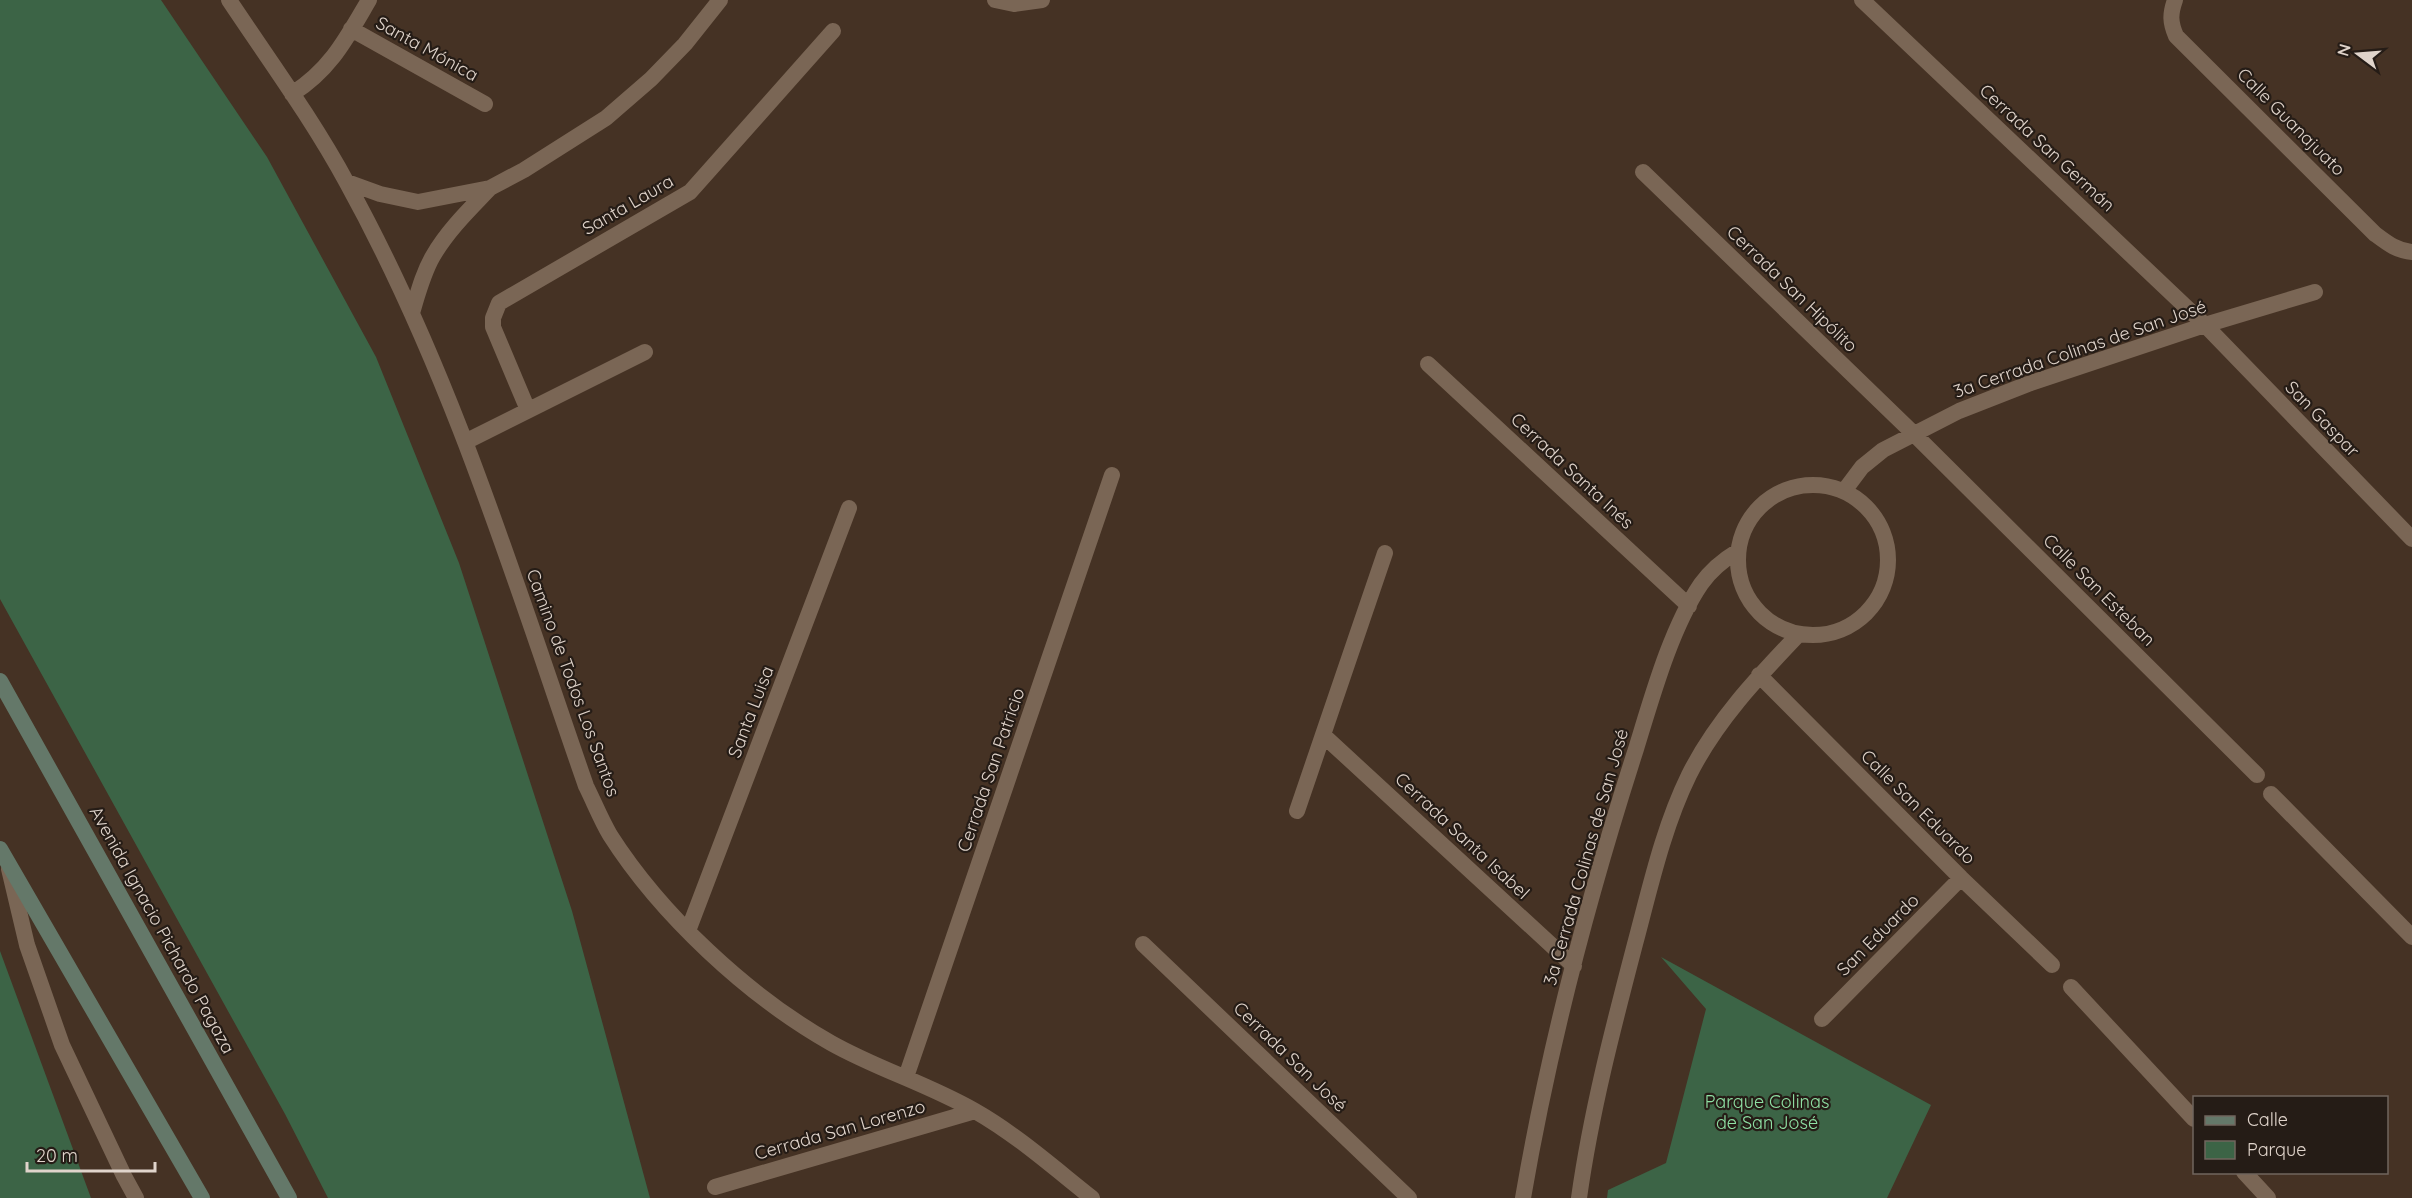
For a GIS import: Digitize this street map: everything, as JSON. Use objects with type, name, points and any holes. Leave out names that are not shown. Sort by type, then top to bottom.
[{"type":"main road","name":"Avenida Ignacio Pichardo Pagaza","points":[[0,681],[290,1198]]},
{"type":"main road","points":[[4,856],[202,1198]]},
{"type":"street","name":"Camino de Todos Los Santos","points":[[229,0],[347,182],[412,313],[467,441],[586,786],[610,834],[645,883],[688,931],[741,981],[792,1018],[865,1061],[937,1090],[975,1111],[1003,1128],[1092,1198]]},
{"type":"street","name":"Santa Mónica","points":[[292,94],[312,81],[332,60],[369,0]]},
{"type":"street","points":[[347,182],[380,194],[418,202],[490,188],[524,170],[606,118],[679,51],[720,0]]},
{"type":"street","points":[[995,0],[1014,4],[1042,0]]},
{"type":"street","name":"Cerrada San Germán","points":[[1862,0],[2205,325]]},
{"type":"street","name":"Calle Guanajuato","points":[[2175,0],[2170,24],[2176,36],[2375,234],[2389,245],[2412,252]]},
{"type":"street","name":"Santa Mónica","points":[[351,29],[484,104]]},
{"type":"street","name":"Santa Laura","points":[[528,410],[493,327],[493,318],[499,303],[690,192],[833,31]]},
{"type":"street","name":"Cerrada San Hipólito","points":[[1643,172],[1913,434]]},
{"type":"street","points":[[412,313],[424,274],[433,255],[490,188]]},
{"type":"street","name":"3a Cerrada Colinas de San José","points":[[1844,491],[1862,467],[1883,450],[1959,411],[2028,384],[2205,325],[2315,292]]},
{"type":"street","name":"San Gaspar","points":[[2205,325],[2412,539]]},
{"type":"street","points":[[467,441],[645,352]]},
{"type":"street","name":"Cerrada Santa Inés","points":[[1428,364],[1689,606]]},
{"type":"street","name":"Calle San Esteban","points":[[1913,434],[2257,775]]},
{"type":"street","name":"Cerrada San Patricio","points":[[906,1077],[1112,475]]},
{"type":"street","points":[[1805,485],[1825,485],[1844,491],[1865,505],[1880,524],[1888,547],[1888,571],[1881,595],[1866,615],[1846,629],[1823,636],[1798,635],[1772,624],[1752,605],[1740,580],[1738,551],[1744,532],[1754,515],[1767,500],[1786,490],[1805,485]]},
{"type":"street","name":"Santa Luisa","points":[[688,931],[849,508]]},
{"type":"street","name":"3a Cerrada Colinas de San José","points":[[1523,1198],[1548,1070],[1574,966],[1611,828],[1660,671],[1689,606],[1702,584],[1721,561],[1738,551]]},
{"type":"street","points":[[1297,811],[1385,554]]},
{"type":"street","points":[[1579,1198],[1600,1085],[1661,850],[1689,775],[1717,728],[1759,675],[1798,635]]},
{"type":"street","name":"Calle San Eduardo","points":[[1759,675],[1961,878],[2052,965]]},
{"type":"street","name":"Cerrada Santa Isabel","points":[[1323,735],[1574,966]]},
{"type":"street","points":[[2271,794],[2412,937]]},
{"type":"street","points":[[4,856],[27,945],[62,1045],[123,1176],[136,1198]]},
{"type":"street","name":"San Eduardo","points":[[1822,1018],[1961,878]]},
{"type":"street","name":"Cerrada San José","points":[[1143,944],[1409,1198]]},
{"type":"street","points":[[2071,987],[2193,1118]]},
{"type":"street","name":"Cerrada San Lorenzo","points":[[715,1187],[975,1111]]},
{"type":"street","points":[[2245,1174],[2268,1198]]},
{"type":"street","points":[[123,1176],[128,1198]]},
{"type":"green space","points":[[0,0],[161,0],[267,157],[376,357],[459,563],[572,911],[650,1198],[328,1198],[285,1114],[0,599]]},
{"type":"green space","points":[[0,951],[91,1198],[0,1198]]},
{"type":"green space","name":"Parque Colinas de San José","points":[[1661,957],[1931,1105],[1887,1198],[1607,1198],[1608,1190],[1666,1163],[1706,1009]]}]
